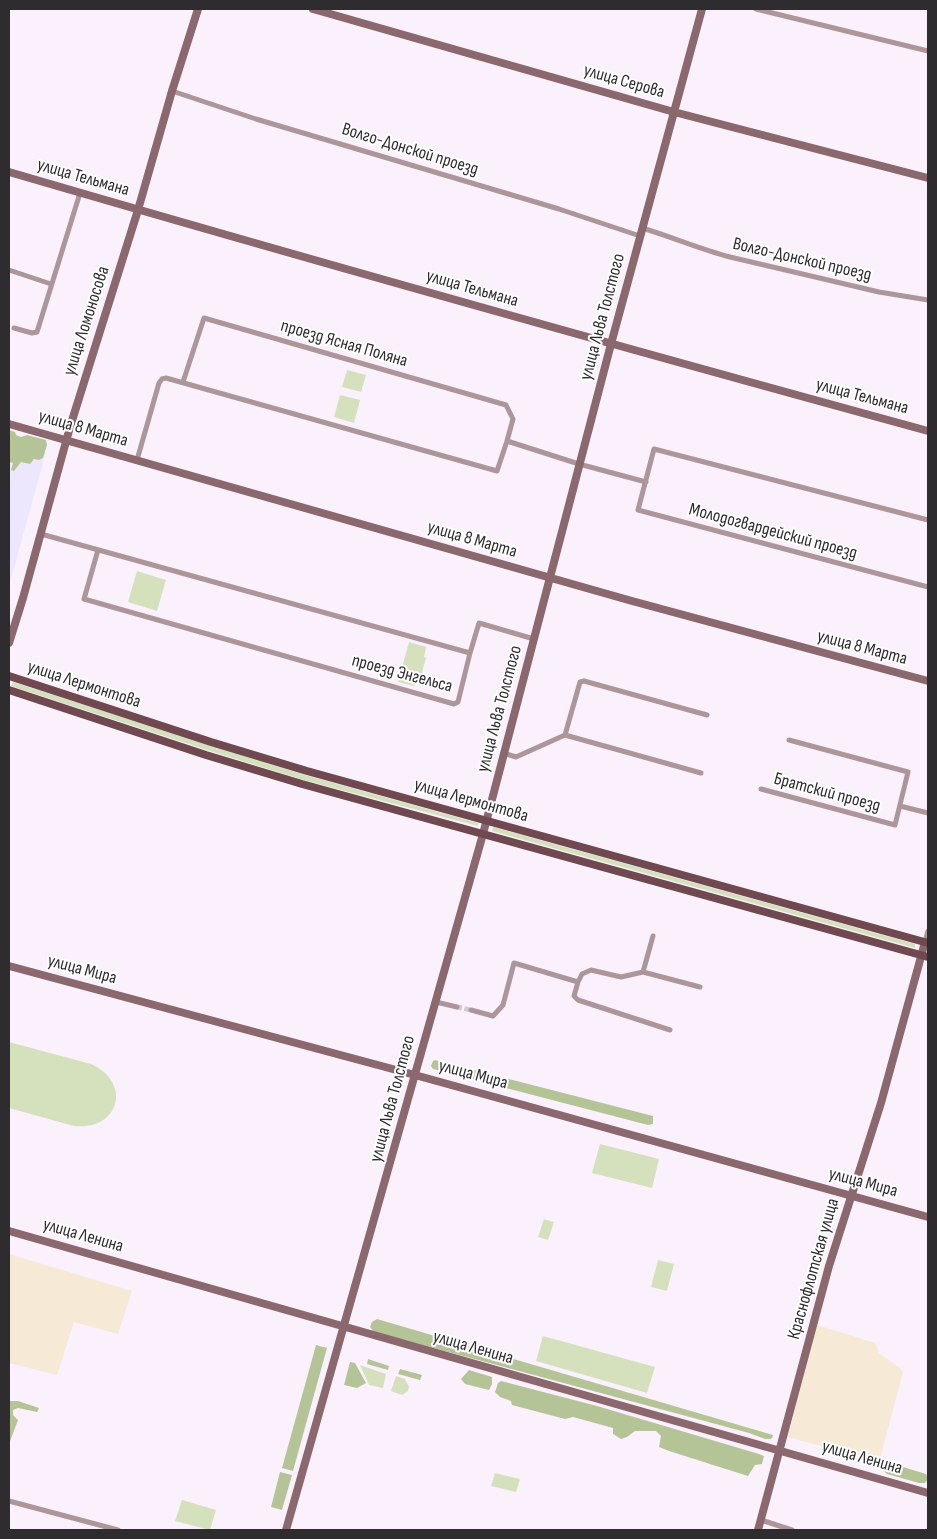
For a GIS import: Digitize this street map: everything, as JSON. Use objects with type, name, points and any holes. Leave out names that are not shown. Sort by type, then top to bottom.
[{"type":"main road","name":"улица Лермонтова","points":[[9,676],[210,742],[307,771],[927,942]]},
{"type":"main road","name":"улица Лермонтова","points":[[9,690],[267,774],[925,956]]},
{"type":"street","name":"улица Ломоносова","points":[[9,643],[66,440],[198,9]]},
{"type":"street","name":"улица Серова","points":[[312,9],[674,112],[928,178]]},
{"type":"street","name":"улица Льва Толстого","points":[[286,1530],[487,820],[611,344],[702,9]]},
{"type":"street","points":[[756,9],[928,51]]},
{"type":"street","name":"Волго-Донской проезд","points":[[172,91],[559,209],[641,232],[681,240],[730,257],[879,292],[928,300]]},
{"type":"street","name":"улица Тельмана","points":[[9,172],[611,344],[928,431]]},
{"type":"street","points":[[14,328],[32,333],[37,332],[80,193]]},
{"type":"street","points":[[9,270],[51,284]]},
{"type":"street","name":"проезд Ясная Поляна","points":[[136,460],[158,383],[166,378],[497,471],[513,419],[506,405],[204,318],[183,382]]},
{"type":"street","name":"улица 8 Марта","points":[[9,424],[549,578],[928,681]]},
{"type":"street","points":[[507,441],[646,482]]},
{"type":"street","name":"Молодогвардейский проезд","points":[[928,520],[654,449],[638,510],[928,587]]},
{"type":"street","points":[[41,534],[470,653],[479,623],[534,639]]},
{"type":"street","name":"проезд Энгельса","points":[[98,550],[84,599],[454,704],[458,702],[470,653]]},
{"type":"street","points":[[565,735],[580,682],[584,681],[707,714]]},
{"type":"street","points":[[503,753],[516,757],[565,735],[701,773]]},
{"type":"street","name":"Братский проезд","points":[[761,789],[896,825],[908,772],[790,740]]},
{"type":"street","name":"Братский проезд","points":[[900,806],[928,813]]},
{"type":"street","name":"Краснофлотская улица","points":[[758,1530],[812,1328],[925,956],[928,931]]},
{"type":"street","points":[[643,972],[654,936]]},
{"type":"street","points":[[470,1010],[493,1016],[503,1004],[514,963],[578,982]]},
{"type":"street","name":"улица Мира","points":[[9,966],[416,1075],[928,1217]]},
{"type":"street","points":[[670,1030],[578,1000],[574,996],[582,974],[591,970],[621,977],[643,972],[700,987]]},
{"type":"street","points":[[436,1002],[457,1007]]},
{"type":"street","name":"улица Ленина","points":[[9,1231],[928,1492]]},
{"type":"street","points":[[9,1501],[118,1530]]},
{"type":"street","points":[[761,1520],[792,1530]]},
{"type":"shaded area","points":[[9,442],[46,452],[9,586]]},
{"type":"shaded area","points":[[9,1254],[132,1291],[118,1334],[74,1322],[57,1375],[9,1363]]},
{"type":"shaded area","points":[[817,1325],[875,1343],[879,1353],[903,1372],[879,1462],[788,1437]]},
{"type":"green space","points":[[347,370],[366,375],[361,392],[342,387]]},
{"type":"green space","points":[[340,395],[360,400],[354,423],[334,417]]},
{"type":"green space","points":[[9,430],[21,437],[27,435],[46,440],[47,445],[43,458],[39,460],[34,459],[30,464],[21,462],[14,471],[11,470],[13,463],[9,462]]},
{"type":"green space","points":[[137,571],[166,580],[157,611],[128,602]]},
{"type":"green space","points":[[409,642],[426,647],[424,657],[426,658],[420,680],[416,680],[415,686],[398,682]]},
{"type":"green space","points":[[13,682],[305,775],[478,823],[478,826],[304,780],[207,750],[11,686]]},
{"type":"green space","points":[[493,827],[915,944],[915,948],[492,831]]},
{"type":"green space","points":[[9,1042],[91,1064],[104,1072],[112,1082],[116,1093],[115,1104],[110,1114],[102,1121],[89,1126],[74,1126],[9,1108]]},
{"type":"green space","points":[[435,1060],[653,1116],[653,1124],[648,1125],[433,1069],[431,1066]]},
{"type":"green space","points":[[600,1144],[659,1159],[652,1188],[592,1173]]},
{"type":"green space","points":[[544,1219],[554,1222],[548,1240],[538,1237]]},
{"type":"green space","points":[[658,1260],[674,1264],[667,1291],[651,1287]]},
{"type":"green space","points":[[377,1319],[773,1436],[771,1439],[765,1439],[749,1433],[378,1333],[370,1327],[372,1322]]},
{"type":"green space","points":[[543,1336],[655,1367],[647,1393],[536,1361]]},
{"type":"green space","points":[[316,1345],[327,1348],[293,1471],[282,1468]]},
{"type":"green space","points":[[368,1359],[389,1366],[388,1370],[367,1364]]},
{"type":"green space","points":[[350,1362],[355,1363],[366,1383],[357,1388],[344,1385]]},
{"type":"green space","points":[[360,1365],[386,1374],[383,1388],[369,1385]]},
{"type":"green space","points":[[400,1369],[422,1375],[420,1380],[398,1374]]},
{"type":"green space","points":[[469,1370],[492,1377],[492,1384],[489,1390],[465,1384],[461,1379]]},
{"type":"green space","points":[[396,1376],[405,1379],[409,1387],[408,1391],[402,1395],[391,1391]]},
{"type":"green space","points":[[501,1381],[597,1406],[759,1454],[764,1456],[762,1464],[755,1465],[748,1476],[659,1447],[661,1436],[656,1431],[635,1431],[621,1439],[613,1434],[613,1428],[573,1417],[565,1419],[512,1405],[511,1401],[500,1397],[495,1392],[498,1383]]},
{"type":"green space","points":[[9,1401],[18,1401],[39,1408],[37,1412],[18,1408],[13,1410],[13,1415],[18,1420],[9,1444]]},
{"type":"green space","points":[[886,1466],[903,1467],[926,1474],[928,1479],[925,1483],[919,1483],[887,1474],[884,1471]]},
{"type":"green space","points":[[280,1472],[292,1475],[282,1510],[271,1507]]},
{"type":"green space","points":[[495,1473],[520,1479],[516,1492],[491,1486]]},
{"type":"green space","points":[[182,1500],[216,1510],[210,1530],[175,1521]]},
{"type":"tunnel","points":[[457,1007],[471,1010]]}]
